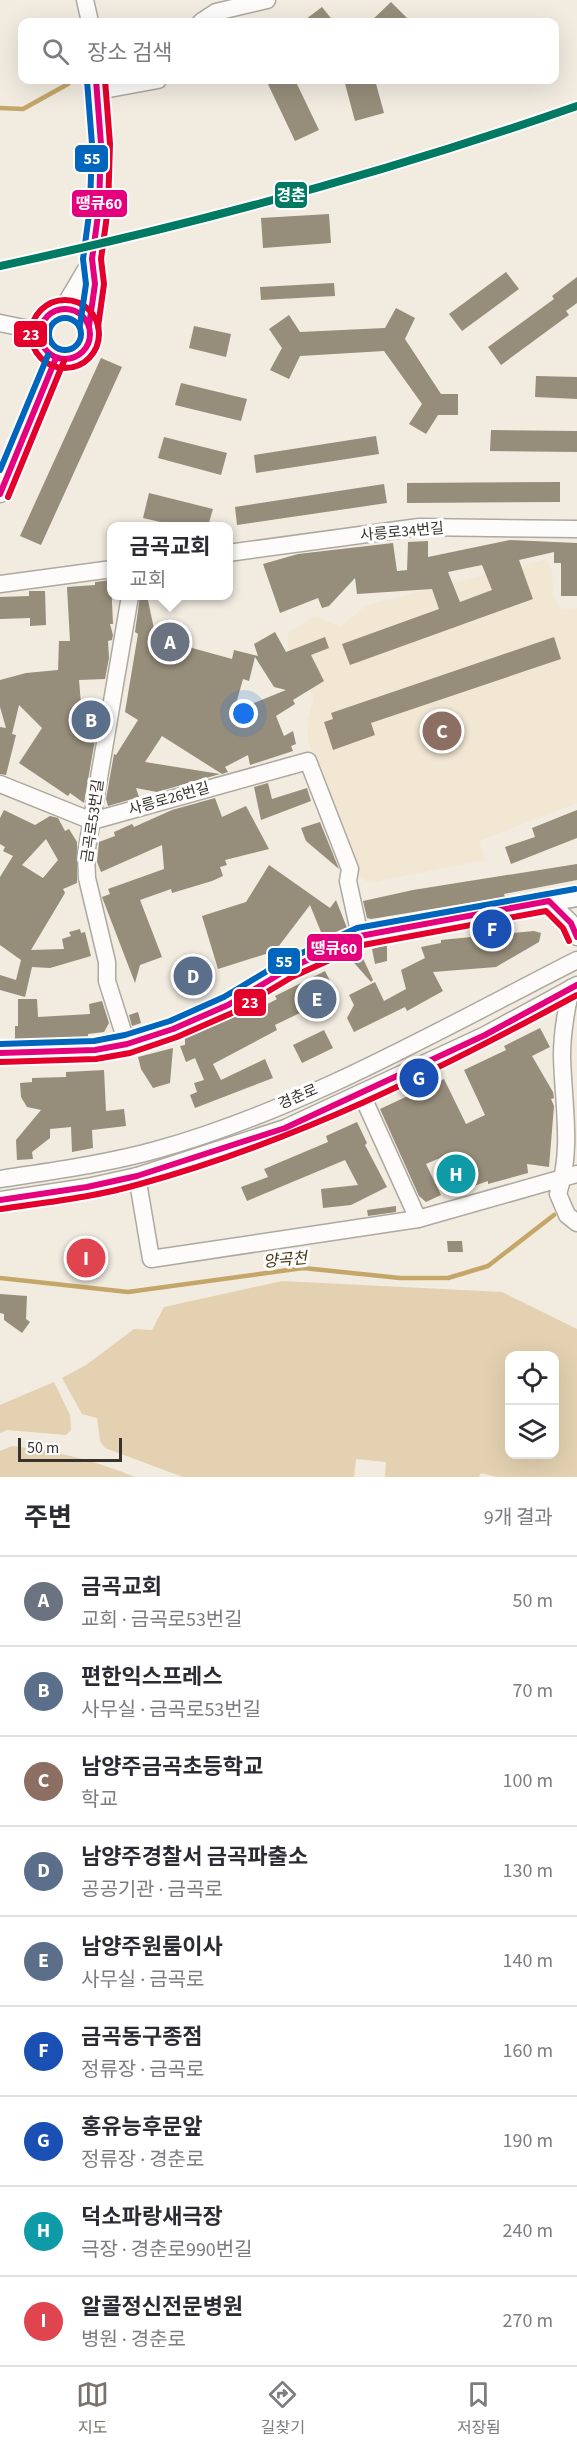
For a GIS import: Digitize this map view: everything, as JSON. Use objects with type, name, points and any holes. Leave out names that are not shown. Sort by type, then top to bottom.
[{"type":"street","points":[[85,0],[89,18]]},
{"type":"street","points":[[207,18],[216,12],[267,0]]},
{"type":"street","points":[[92,259],[63,308],[47,315],[39,331],[43,347],[56,358],[72,358],[85,350],[89,343],[95,284],[92,259],[99,208],[101,144],[97,85]]},
{"type":"street","points":[[63,308],[79,313],[89,326]]},
{"type":"street","points":[[0,323],[39,331]]},
{"type":"street","points":[[0,494],[56,358]]},
{"type":"street","name":"사릉로34번길","points":[[233,552],[418,527],[577,529]]},
{"type":"street","points":[[0,584],[107,570]]},
{"type":"street","name":"금곡로53번길","points":[[127,1044],[107,981],[107,962],[87,878],[86,854],[129,600]]},
{"type":"street","name":"사릉로26번길","points":[[92,821],[308,761],[350,869],[348,881],[360,936]]},
{"type":"street","points":[[0,783],[92,821]]},
{"type":"street","points":[[0,1053],[95,1050],[127,1044],[173,1029],[228,1005],[288,969],[360,936],[549,901],[577,898]]},
{"type":"street","points":[[549,901],[572,923],[577,937]]},
{"type":"street","name":"경춘로","points":[[0,1179],[71,1168],[156,1150],[224,1127],[371,1065],[577,960]]},
{"type":"street","points":[[574,986],[564,1018],[562,1055],[570,1175],[558,1194],[567,1215],[577,1223]]},
{"type":"street","name":"경춘로","points":[[0,1200],[87,1187],[137,1176],[285,1128],[485,1035],[574,986]]},
{"type":"street","points":[[362,1093],[418,1219]]},
{"type":"street","points":[[137,1176],[152,1259],[418,1219],[570,1175]]},
{"type":"shaded area","points":[[547,559],[552,572],[553,596],[562,610],[577,608],[577,803],[479,841],[485,860],[368,883],[360,876],[308,741],[307,721],[314,698],[288,646],[288,633],[315,616],[340,627],[367,605]]},
{"type":"shaded area","points":[[282,1281],[502,1292],[577,1329],[577,1477],[497,1477],[481,1473],[479,1477],[385,1477],[386,1462],[356,1459],[354,1477],[183,1477],[105,1448],[100,1441],[97,1418],[82,1414],[62,1378],[86,1365],[134,1329],[152,1330],[164,1307]]},
{"type":"shaded area","points":[[54,1382],[70,1415],[71,1430],[66,1435],[7,1430],[0,1433],[0,1405]]},
{"type":"shaded area","points":[[12,1446],[75,1457],[135,1477],[0,1477],[0,1451]]},
{"type":"building","points":[[391,2],[407,18],[374,18]]},
{"type":"building","points":[[322,7],[331,18],[307,18]]},
{"type":"building","points":[[268,84],[297,84],[319,130],[295,141]]},
{"type":"building","points":[[345,84],[376,84],[384,113],[355,121]]},
{"type":"building","points":[[329,214],[331,243],[263,248],[261,218]]},
{"type":"building","points":[[506,272],[519,289],[462,331],[449,314]]},
{"type":"building","points":[[577,277],[577,303],[566,311],[569,315],[501,365],[488,347],[554,299],[552,296]]},
{"type":"building","points":[[334,283],[335,296],[261,300],[260,287]]},
{"type":"building","points":[[396,308],[415,318],[405,339],[441,394],[458,394],[458,415],[438,415],[426,434],[409,424],[422,404],[384,351],[300,356],[289,379],[270,370],[282,348],[269,329],[289,315],[300,332],[385,328]]},
{"type":"building","points":[[194,326],[231,334],[226,357],[189,348]]},
{"type":"building","points":[[101,358],[122,367],[41,545],[20,536]]},
{"type":"building","points":[[536,376],[577,377],[577,399],[535,397]]},
{"type":"building","points":[[181,383],[247,399],[241,421],[175,405]]},
{"type":"building","points":[[491,430],[577,431],[577,452],[490,451]]},
{"type":"building","points":[[376,436],[379,454],[256,473],[254,455]]},
{"type":"building","points":[[164,437],[227,453],[221,475],[158,458]]},
{"type":"building","points":[[560,482],[560,502],[407,503],[407,483]]},
{"type":"building","points":[[384,484],[387,503],[237,525],[235,507]]},
{"type":"building","points":[[149,493],[213,509],[209,522],[160,522],[143,518]]},
{"type":"building","points":[[510,540],[577,543],[577,596],[561,596],[561,563],[554,563],[554,552],[519,560],[533,599],[350,665],[342,644],[439,609],[432,589],[357,594],[355,578],[329,606],[322,608],[318,598],[280,613],[263,564],[298,554],[393,543],[397,571],[407,570],[408,542],[428,541],[428,557]],"holes":[[[482,565],[492,590],[460,602],[448,572]]]},
{"type":"building","points":[[107,580],[107,600],[112,600],[113,624],[110,624],[113,635],[112,640],[108,641],[109,658],[105,679],[79,680],[81,704],[92,705],[92,710],[100,711],[84,803],[70,793],[68,796],[19,763],[42,728],[19,705],[12,734],[16,735],[6,775],[0,774],[0,727],[6,728],[0,707],[0,680],[26,673],[58,670],[59,641],[70,641],[67,587],[95,585],[95,582]]},
{"type":"building","points":[[29,591],[45,591],[46,625],[30,626],[30,618],[0,619],[0,597],[29,596]]},
{"type":"building","points":[[139,600],[148,600],[156,638],[232,659],[234,650],[258,656],[254,644],[275,632],[286,652],[325,637],[329,648],[311,655],[324,681],[293,700],[295,704],[276,716],[284,736],[293,731],[296,744],[291,746],[293,751],[250,765],[248,755],[225,767],[228,772],[222,774],[162,736],[145,762],[220,774],[157,792],[136,788],[139,797],[108,806],[106,799],[114,754],[116,755],[138,720],[125,712],[138,634],[135,632]],"holes":[[[255,657],[274,687],[286,690],[234,711],[243,679],[249,681]]]},
{"type":"building","points":[[554,637],[561,659],[371,723],[375,735],[333,750],[324,722],[333,719],[331,713]]},
{"type":"building","points":[[268,783],[272,799],[307,788],[311,801],[261,820],[254,787]]},
{"type":"building","points":[[215,798],[222,817],[246,806],[269,849],[225,860],[227,865],[220,867],[223,876],[212,881],[172,893],[171,889],[140,900],[162,957],[140,965],[135,983],[102,897],[110,894],[108,889],[164,869],[162,845],[101,872],[97,862],[99,842],[115,836],[114,832],[132,824],[134,827],[172,810]]},
{"type":"building","points":[[4,810],[35,825],[50,816],[58,818],[65,831],[69,829],[77,842],[77,883],[63,889],[65,893],[31,950],[64,949],[62,939],[71,936],[69,932],[80,929],[81,933],[85,932],[91,956],[50,968],[32,967],[25,997],[0,990],[0,975],[16,980],[21,960],[0,945],[0,877],[13,856],[3,851],[5,847],[0,844],[0,818]],"holes":[[[46,839],[58,860],[43,878],[22,865]]]},
{"type":"building","points":[[577,810],[577,838],[511,864],[505,847],[535,837],[532,828]]},
{"type":"building","points":[[320,822],[339,869],[306,841],[301,828]]},
{"type":"building","points":[[577,864],[577,880],[504,894],[505,897],[371,919],[367,918],[363,901],[413,890]]},
{"type":"building","points":[[269,865],[330,908],[336,900],[347,928],[323,937],[310,905],[275,951],[218,969],[202,916],[246,902]]},
{"type":"building","points":[[534,931],[541,933],[539,942],[496,967],[433,972],[443,991],[407,1011],[405,1007],[354,1032],[347,1018],[354,1005],[349,995],[375,982],[384,1001],[406,989],[401,970],[425,958],[421,947],[441,943],[441,940]]},
{"type":"building","points":[[387,945],[387,961],[375,964],[372,949]]},
{"type":"building","points":[[360,952],[373,980],[371,982],[348,956]]},
{"type":"building","points":[[207,962],[212,980],[180,990],[174,973]]},
{"type":"building","points":[[325,971],[337,995],[275,1025],[277,1030],[213,1064],[221,1080],[265,1059],[273,1078],[195,1108],[190,1095],[197,1092],[194,1083],[204,1080],[195,1058],[186,1062],[180,1046],[185,1045],[185,1038],[245,1012],[247,1015],[277,999],[275,996]]},
{"type":"building","points":[[18,999],[37,999],[38,1017],[90,1014],[89,1004],[102,1001],[109,1023],[104,1032],[88,1034],[88,1038],[15,1040],[15,1026],[18,1026]]},
{"type":"building","points":[[138,1012],[141,1023],[132,1026],[129,1015]]},
{"type":"building","points":[[540,1028],[550,1047],[532,1056],[553,1092],[554,1098],[551,1099],[554,1106],[549,1167],[527,1164],[528,1173],[488,1184],[488,1181],[460,1191],[447,1155],[426,1164],[441,1195],[426,1202],[419,1196],[380,1109],[444,1079],[466,1124],[485,1115],[464,1070],[506,1050],[504,1046]]},
{"type":"building","points":[[324,1030],[333,1048],[302,1063],[293,1045]]},
{"type":"building","points":[[173,1048],[170,1083],[153,1088],[141,1069],[138,1057]]},
{"type":"building","points":[[104,1070],[106,1111],[124,1109],[126,1126],[92,1130],[93,1148],[72,1152],[71,1127],[50,1129],[50,1138],[32,1152],[33,1159],[17,1160],[16,1140],[41,1110],[27,1107],[21,1097],[20,1083],[32,1082],[32,1078],[66,1077],[66,1072]]},
{"type":"building","points":[[357,1122],[367,1143],[365,1145],[387,1187],[351,1205],[323,1208],[321,1189],[358,1185],[345,1160],[247,1201],[241,1187],[268,1177],[264,1169],[328,1142],[326,1136]]},
{"type":"building","points":[[396,1206],[396,1212],[368,1216],[367,1210]]},
{"type":"building","points":[[447,1241],[462,1241],[463,1252],[448,1252]]},
{"type":"building","points":[[0,1294],[27,1296],[26,1319],[30,1322],[22,1333],[4,1320],[4,1314],[0,1313]]},
{"type":"waterway","points":[[0,108],[23,109],[68,84]]},
{"type":"waterway","name":"양곡천","points":[[0,1278],[128,1292],[303,1268],[400,1278],[448,1278],[488,1266],[554,1215]]},
{"type":"transit line","name":"55","points":[[80,325],[86,284],[83,259],[90,207],[92,144],[87,84]]},
{"type":"transit line","name":"땡큐60","points":[[89,326],[95,284],[92,259],[99,208],[101,144],[96,84]]},
{"type":"transit line","name":"23","points":[[98,327],[104,284],[101,259],[108,208],[110,144],[105,84]]},
{"type":"transit line","name":"경춘","points":[[0,266],[146,233],[291,195],[435,153],[577,106]]},
{"type":"transit line","name":"23","points":[[58,300],[72,300],[84,305],[94,315],[99,334],[94,353],[84,363],[72,368],[58,368],[46,363],[36,353],[31,341],[31,327],[36,315],[46,305],[58,300]]},
{"type":"transit line","name":"땡큐60","points":[[70,309],[83,316],[89,324],[90,334],[89,344],[83,352],[75,358],[60,359],[47,352],[41,344],[40,329],[47,316],[55,310],[70,309]]},
{"type":"transit line","name":"55","points":[[65,318],[77,322],[81,334],[77,346],[65,350],[53,346],[49,334],[53,322],[65,318]]},
{"type":"transit line","name":"55","points":[[0,470],[48,355]]},
{"type":"transit line","name":"땡큐60","points":[[0,494],[56,358]]},
{"type":"transit line","name":"23","points":[[8,497],[64,361]]},
{"type":"transit line","name":"55","points":[[0,1044],[94,1041],[125,1035],[170,1021],[224,997],[284,961],[357,928],[575,889]]},
{"type":"transit line","name":"땡큐60","points":[[0,1053],[95,1050],[127,1044],[173,1029],[228,1005],[288,969],[360,936],[549,901],[571,923],[577,937]]},
{"type":"transit line","name":"23","points":[[0,1062],[96,1059],[130,1053],[177,1037],[232,1013],[292,977],[363,945],[546,911],[563,928],[569,941]]},
{"type":"transit line","name":"땡큐60","points":[[0,1200],[87,1187],[137,1176],[285,1128],[485,1035],[577,985]]},
{"type":"transit line","name":"23","points":[[1,1209],[123,1189],[254,1147],[309,1126],[418,1077],[577,995]]},
{"type":"place","name":"금곡교회","points":[[170,642]]},
{"type":"place","name":"편한익스프레스","points":[[91,720]]},
{"type":"place","name":"남양주금곡초등학교","points":[[442,731]]},
{"type":"place","name":"금곡동구종점","points":[[492,929]]},
{"type":"place","name":"남양주경찰서 금곡파출소","points":[[193,976]]},
{"type":"place","name":"남양주원룸이사","points":[[317,999]]},
{"type":"place","name":"홍유능후문앞","points":[[419,1078]]},
{"type":"place","name":"덕소파랑새극장","points":[[456,1174]]},
{"type":"place","name":"알콜정신전문병원","points":[[86,1258]]}]
